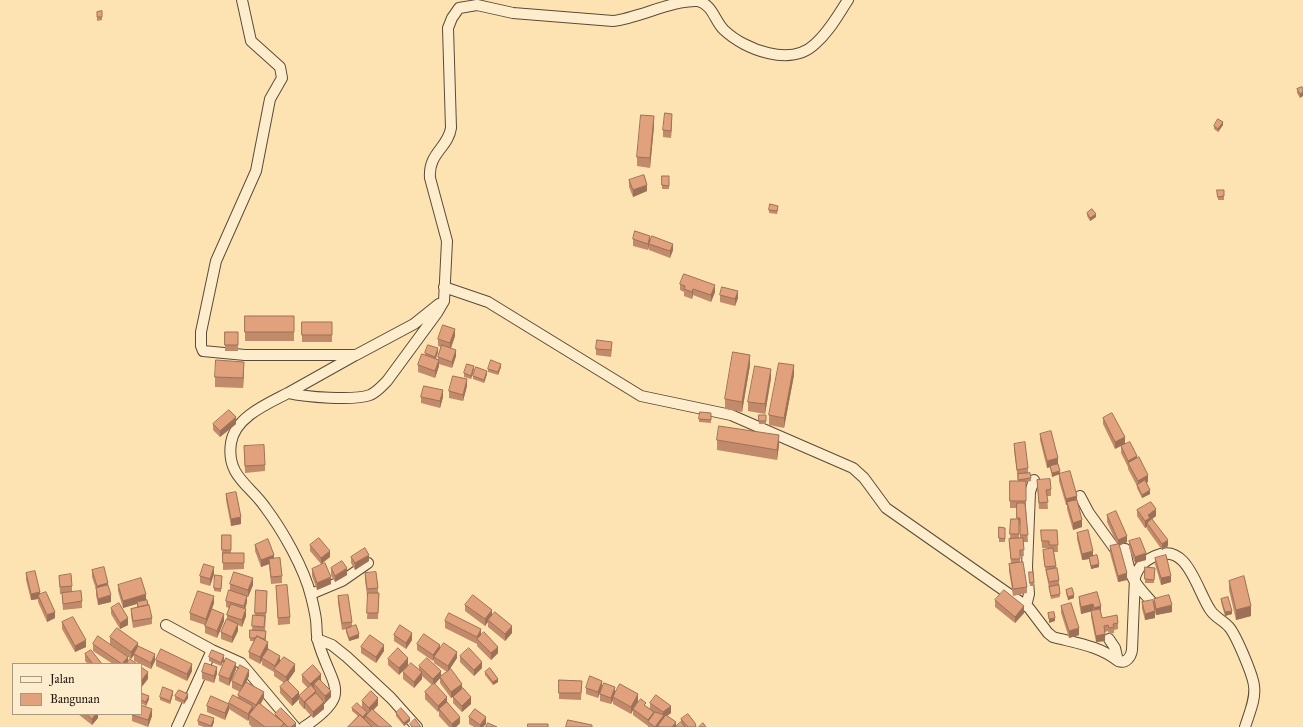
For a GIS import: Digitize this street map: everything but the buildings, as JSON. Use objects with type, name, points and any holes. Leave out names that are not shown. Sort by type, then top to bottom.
[{"type":"street","points":[[242,0],[251,41],[280,67],[282,78],[270,99],[256,171],[216,261],[201,332],[201,346],[203,351],[210,353],[245,355],[356,355]]},
{"type":"street","points":[[288,393],[298,396],[353,397],[368,396],[378,391],[387,381],[444,301],[447,241],[430,178],[429,168],[439,148],[451,133],[448,28],[452,18],[459,8],[477,5],[513,13],[613,21],[626,19],[678,1],[699,1],[709,7],[722,28],[732,38],[757,49],[774,54],[794,54],[806,50],[815,44],[829,29],[848,0]]},
{"type":"street","points":[[444,287],[488,302],[641,396],[732,415],[853,468],[864,478],[886,508],[1026,606],[1053,637],[1096,648],[1110,654],[1118,661],[1126,661],[1130,658],[1132,650],[1135,582],[1138,569],[1141,564],[1157,555],[1165,553],[1176,556],[1188,566],[1212,612],[1232,631],[1253,682],[1254,693],[1245,727]]},
{"type":"street","points":[[304,727],[324,711],[336,696],[336,688],[317,639],[316,620],[311,594],[303,574],[288,544],[265,506],[236,474],[231,458],[231,442],[238,427],[256,410],[414,324],[444,301]]},
{"type":"street","points":[[1026,606],[1029,594],[1027,567],[1030,492],[1034,480]]},
{"type":"street","points":[[1080,496],[1089,513],[1115,549],[1125,549],[1135,582],[1154,605]]},
{"type":"street","points":[[311,594],[342,581],[368,563]]},
{"type":"street","points":[[166,625],[212,650],[241,663],[295,727]]},
{"type":"street","points":[[317,639],[332,645],[347,657],[391,698],[417,727]]},
{"type":"street","points":[[1109,639],[1115,648],[1118,661]]},
{"type":"street","points":[[177,727],[212,650]]}]
